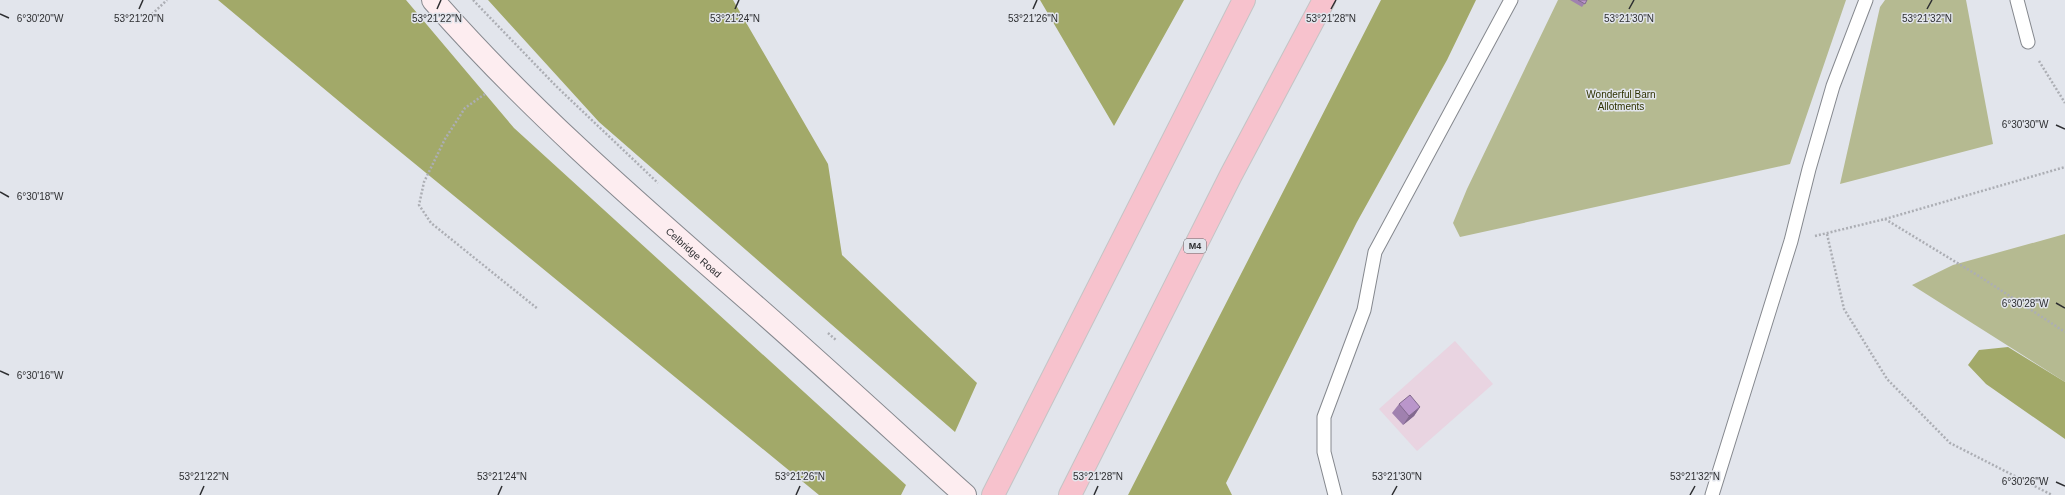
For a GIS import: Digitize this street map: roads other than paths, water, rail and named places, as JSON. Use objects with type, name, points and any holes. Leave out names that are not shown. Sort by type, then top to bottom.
[{"type":"highway","points":[[993,495],[1244,0]]},
{"type":"highway","name":"M4","points":[[1070,495],[1230,175],[1324,0]]},
{"type":"main road","name":"Celbridge Road","points":[[433,0],[505,79],[667,229],[965,495]]},
{"type":"lane","points":[[1334,495],[1324,452],[1324,417],[1364,310],[1375,252],[1511,0]]},
{"type":"lane","points":[[1712,495],[1791,241],[1809,169],[1834,86],[1866,0]]},
{"type":"lane","points":[[2017,0],[2028,42]]},
{"type":"park label","name":"Wonderful Barn Allotments","points":[[1621,100]]}]
